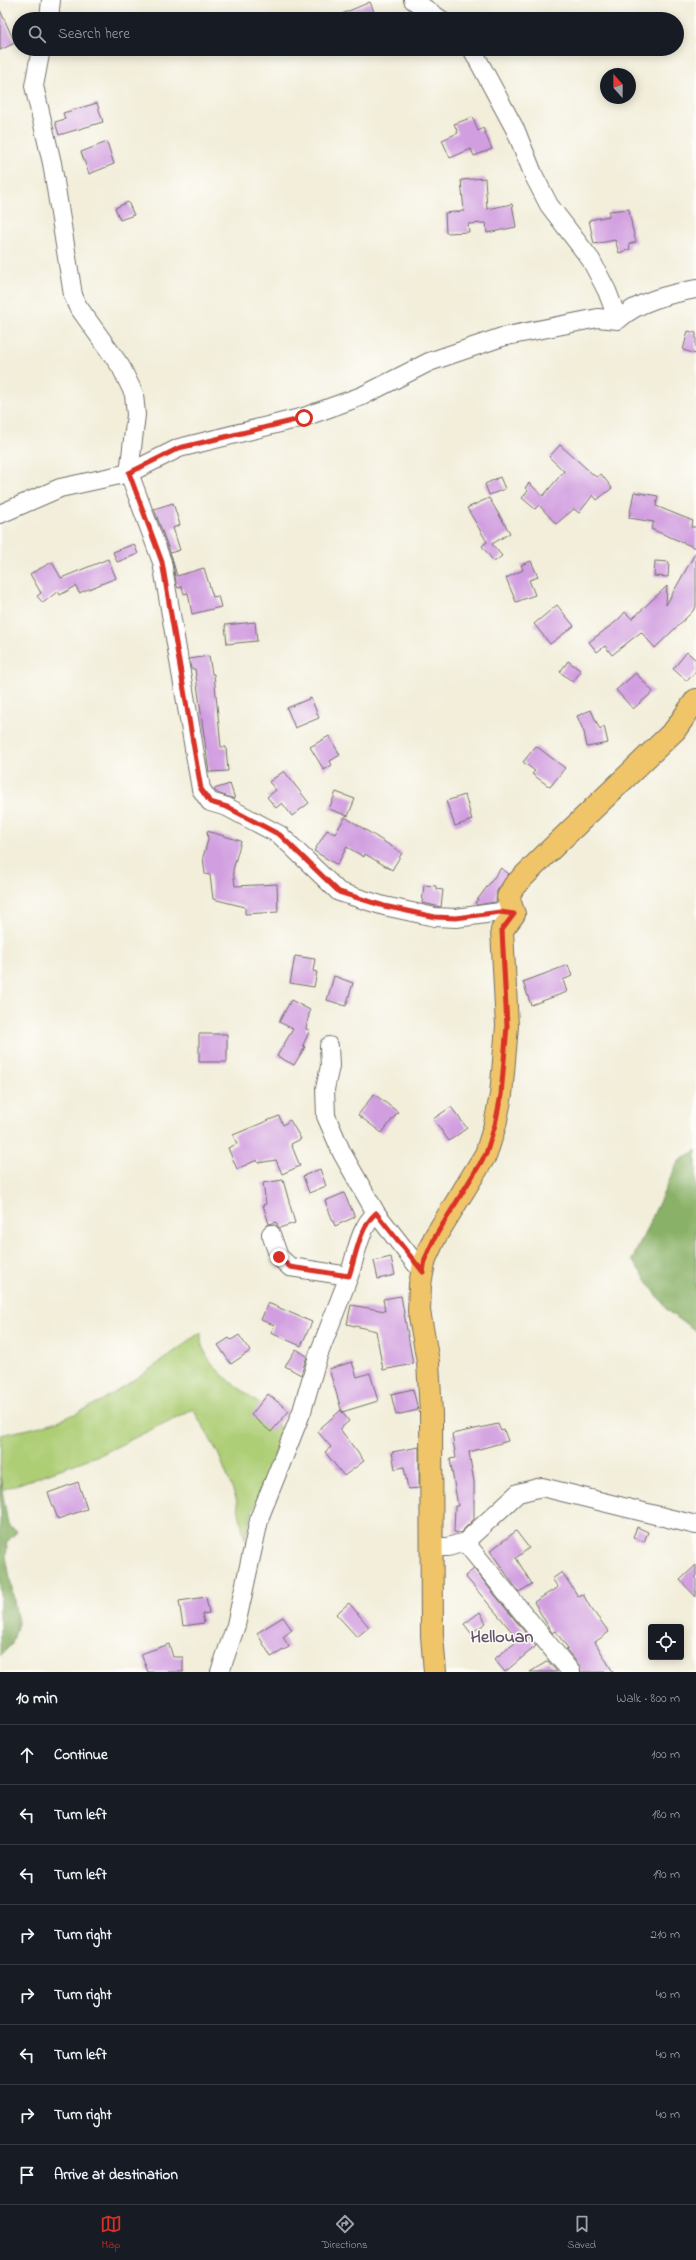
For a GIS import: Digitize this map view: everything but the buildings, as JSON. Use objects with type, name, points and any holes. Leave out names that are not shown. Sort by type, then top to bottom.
[{"type":"main road","points":[[435,1672],[432,1636],[431,1413],[428,1362],[419,1310],[425,1259],[435,1237],[486,1154],[495,1125],[501,1095],[507,1026],[502,930],[514,914],[508,897],[514,886],[675,730],[696,700]]},
{"type":"street","points":[[50,12],[51,0]]},
{"type":"street","points":[[413,0],[430,12]]},
{"type":"street","points":[[40,56],[34,86],[52,163],[73,295],[77,306],[121,367],[134,394],[136,415],[129,473],[162,562],[196,768],[201,789],[210,802],[227,807],[280,835],[339,892],[396,909],[435,917],[456,918],[500,912],[514,914]]},
{"type":"street","points":[[476,56],[516,131],[534,176],[549,205],[591,260],[607,291],[618,320]]},
{"type":"street","points":[[618,320],[629,309],[677,293],[696,289]]},
{"type":"street","points":[[0,514],[60,488],[129,473],[179,448],[304,418],[362,396],[429,362],[502,337],[598,318],[618,320]]},
{"type":"street","points":[[329,1046],[330,1066],[325,1089],[326,1116],[342,1153],[376,1213],[423,1272]]},
{"type":"street","points":[[220,1672],[236,1625],[260,1516],[302,1411],[318,1356],[349,1276],[367,1221],[376,1213]]},
{"type":"street","points":[[272,1234],[279,1257],[290,1267],[349,1276]]},
{"type":"street","points":[[432,1547],[448,1547],[465,1542],[518,1493],[542,1487],[696,1525]]},
{"type":"street","points":[[465,1542],[571,1672]]},
{"type":"green space","points":[[696,1150],[696,1331],[669,1312],[632,1260],[678,1162]]},
{"type":"green space","points":[[201,1332],[202,1346],[211,1362],[231,1382],[265,1410],[275,1421],[283,1434],[252,1512],[245,1540],[236,1498],[218,1453],[193,1409],[102,1454],[2,1490],[0,1477],[1,1435],[34,1428],[66,1418],[84,1410],[136,1379]]},
{"type":"green space","points":[[0,1477],[8,1525],[17,1532],[8,1541],[6,1556],[18,1623],[12,1644],[0,1656]]},
{"type":"district","name":"Hellouan","points":[[502,1638]]},
{"type":"route","points":[[279,1257],[290,1267],[307,1271],[349,1276],[367,1221],[376,1213],[423,1272],[425,1259],[435,1237],[486,1154],[495,1125],[501,1095],[507,1026],[503,978],[502,930],[514,914],[500,912],[456,918],[435,917],[409,913],[339,892],[326,877],[280,835],[227,807],[210,802],[201,789],[196,768],[162,562],[129,473],[179,448],[264,426],[304,418]]}]
